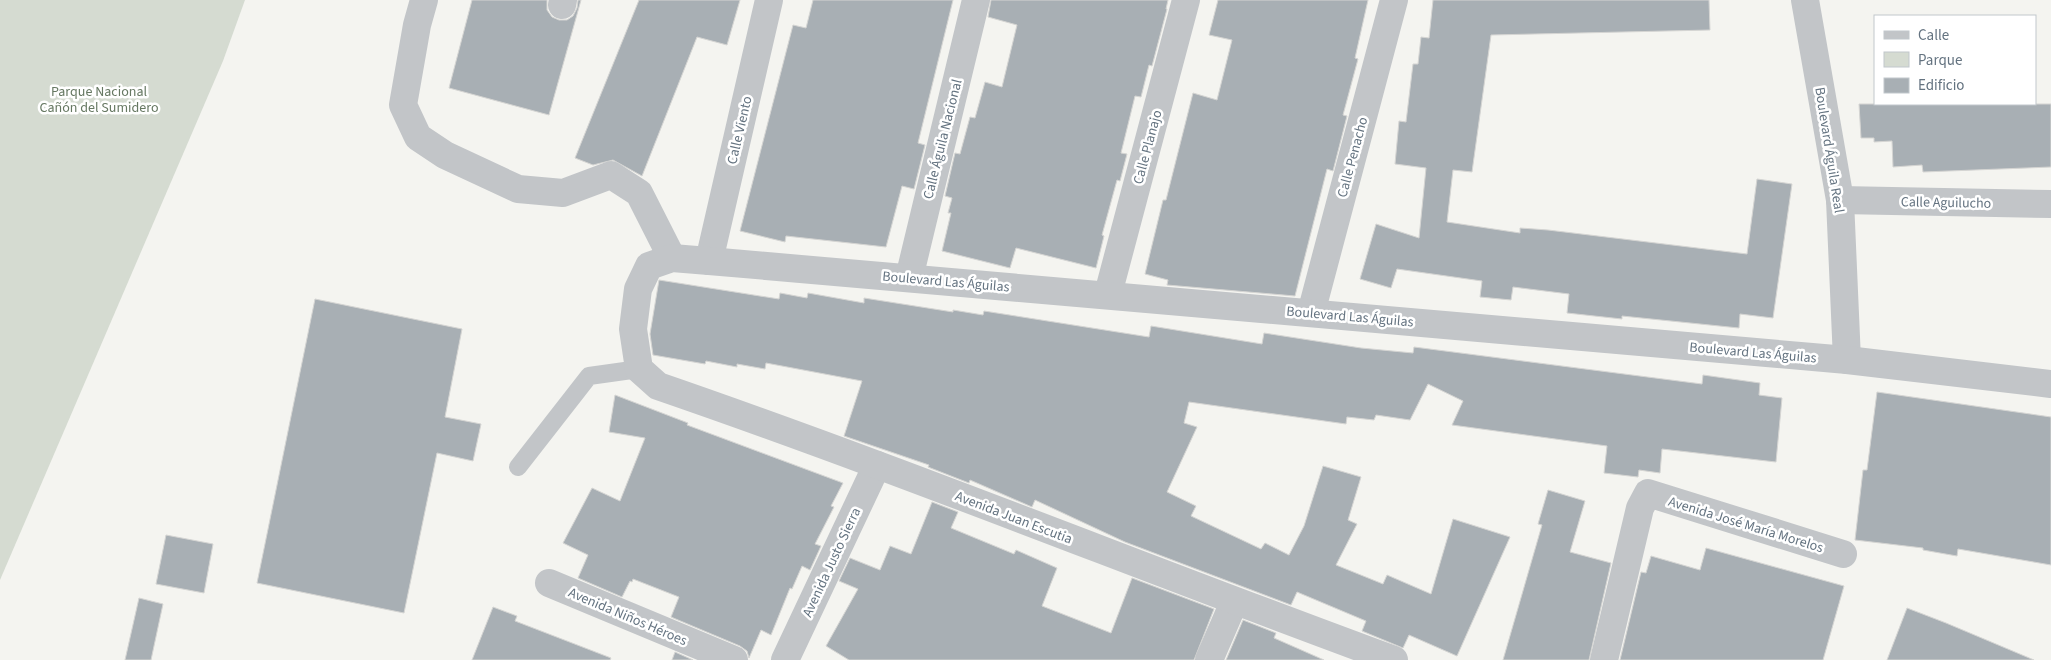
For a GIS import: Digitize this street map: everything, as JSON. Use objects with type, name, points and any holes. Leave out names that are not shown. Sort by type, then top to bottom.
[{"type":"street","points":[[424,0],[416,25],[404,105],[418,137],[445,156],[518,188],[563,193],[611,175],[638,193],[660,262],[638,289],[632,330],[639,368]]},
{"type":"street","name":"Calle Viento","points":[[709,261],[769,0]]},
{"type":"street","name":"Calle Águila Nacional","points":[[909,278],[976,0]]},
{"type":"street","name":"Calle Planajo","points":[[1108,294],[1186,0]]},
{"type":"street","name":"Calle Penacho","points":[[1311,313],[1394,0]]},
{"type":"street","points":[[1805,0],[1814,0]]},
{"type":"street","name":"Boulevard Águila Real","points":[[1805,0],[1840,200],[1847,360]]},
{"type":"street","name":"Calle Aguilucho","points":[[1840,200],[2051,204]]},
{"type":"street","name":"Boulevard Las Águilas","points":[[660,262],[709,261],[1108,294],[1847,360],[2051,384]]},
{"type":"street","name":"Avenida Juan Escutia","points":[[639,368],[658,386],[877,465],[1234,602],[1394,660]]},
{"type":"street","name":"Avenida Justo Sierra","points":[[786,660],[877,465]]},
{"type":"street","name":"Avenida José María Morelos","points":[[1604,660],[1640,508],[1648,493],[1843,554]]},
{"type":"street","name":"Avenida Niños Héroes","points":[[549,583],[734,660]]},
{"type":"street","points":[[1209,660],[1234,602]]},
{"type":"lane","points":[[518,467],[589,376],[639,368]]},
{"type":"green space","name":"Parque Nacional Cañón del Sumidero","points":[[0,0],[245,0],[223,61],[0,580]]},
{"type":"building","points":[[472,0],[547,0],[547,10],[552,17],[559,20],[567,20],[573,16],[578,0],[581,0],[549,115],[449,88]]},
{"type":"building","points":[[639,0],[740,0],[727,45],[697,37],[642,176],[613,160],[593,165],[575,158]]},
{"type":"building","points":[[813,0],[953,0],[918,143],[925,145],[914,189],[902,186],[886,247],[786,236],[785,242],[740,231],[793,25],[806,28]]},
{"type":"building","points":[[991,0],[1168,0],[1152,66],[1149,65],[1141,97],[1135,96],[1121,153],[1127,154],[1120,181],[1117,180],[1102,235],[1104,236],[1096,268],[1016,248],[1010,268],[942,251],[951,213],[948,213],[952,198],[945,196],[955,153],[960,154],[970,117],[975,118],[985,82],[1002,87],[1017,25],[988,17]]},
{"type":"building","points":[[1218,0],[1368,0],[1355,58],[1358,59],[1343,115],[1347,116],[1333,171],[1327,169],[1295,296],[1167,285],[1168,280],[1145,274],[1163,200],[1166,200],[1193,93],[1217,100],[1232,40],[1209,35]]},
{"type":"building","points":[[1433,0],[1709,0],[1710,30],[1491,35],[1472,172],[1453,170],[1447,222],[1520,233],[1520,228],[1548,230],[1747,254],[1757,179],[1792,184],[1773,318],[1740,314],[1739,328],[1622,316],[1622,319],[1567,313],[1569,294],[1513,287],[1511,300],[1480,297],[1482,281],[1397,269],[1391,288],[1360,279],[1376,224],[1419,238],[1426,168],[1395,164],[1399,121],[1406,122],[1413,64],[1418,64],[1421,37],[1429,38]]},
{"type":"building","points":[[1859,104],[2051,104],[2051,167],[1923,172],[1922,165],[1893,167],[1892,141],[1874,142],[1874,138],[1861,138]]},
{"type":"building","points":[[659,280],[779,299],[780,293],[807,298],[808,293],[864,303],[864,298],[953,312],[953,310],[983,315],[984,311],[1149,337],[1151,326],[1262,344],[1264,333],[1361,348],[1413,353],[1414,347],[1702,384],[1703,375],[1760,383],[1759,395],[1782,398],[1776,462],[1662,449],[1660,473],[1639,470],[1638,477],[1604,473],[1607,446],[1452,425],[1463,401],[1428,384],[1410,420],[1376,415],[1374,420],[1347,417],[1346,424],[1189,402],[1184,423],[1197,427],[1167,492],[1196,506],[1191,516],[1261,549],[1265,543],[1289,555],[1304,526],[1323,466],[1361,477],[1348,520],[1357,524],[1336,565],[1383,584],[1387,575],[1431,594],[1453,519],[1510,537],[1457,656],[1409,635],[1403,648],[1362,631],[1366,621],[1297,592],[1291,605],[1125,542],[1035,500],[1032,507],[970,480],[969,483],[928,467],[929,465],[844,436],[862,381],[766,363],[765,369],[737,364],[737,367],[706,361],[705,364],[653,355],[650,334]]},
{"type":"building","points":[[315,299],[462,329],[445,417],[481,424],[473,461],[437,453],[404,613],[257,583]]},
{"type":"building","points":[[1877,392],[2051,417],[2051,565],[1958,549],[1957,556],[1923,550],[1923,548],[1855,540],[1863,470],[1867,470]]},
{"type":"building","points":[[615,395],[688,423],[687,425],[843,483],[831,506],[834,507],[815,544],[821,546],[810,570],[802,566],[792,589],[790,588],[771,635],[761,630],[749,658],[747,651],[740,646],[671,617],[679,597],[633,579],[632,582],[630,581],[622,597],[578,578],[588,555],[563,543],[592,488],[620,501],[645,438],[609,432]]},
{"type":"building","points":[[1548,490],[1585,501],[1570,552],[1611,563],[1589,660],[1503,660],[1542,525],[1538,524]]},
{"type":"building","points":[[932,502],[958,512],[951,528],[1014,554],[1016,550],[1057,568],[1042,606],[1111,633],[1132,578],[1214,609],[1194,660],[849,660],[826,646],[858,589],[839,581],[850,558],[880,570],[890,546],[911,554]]},
{"type":"building","points":[[166,535],[213,544],[204,593],[156,584]]},
{"type":"building","points":[[1706,548],[1844,586],[1823,660],[1620,660],[1641,572],[1646,573],[1651,556],[1700,570]]},
{"type":"building","points":[[139,598],[163,604],[151,660],[125,660]]},
{"type":"building","points":[[493,607],[517,616],[515,621],[611,658],[610,660],[472,660]]},
{"type":"building","points":[[1907,608],[1946,623],[2034,660],[1887,660]]},
{"type":"building","points":[[1243,620],[1276,633],[1274,638],[1324,660],[1226,660]]},
{"type":"building","points":[[675,652],[693,660],[672,660]]}]
